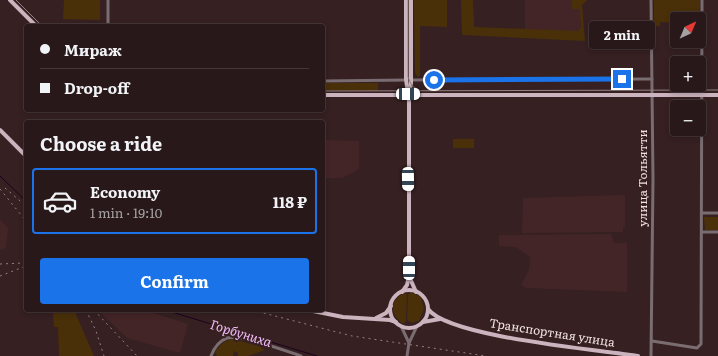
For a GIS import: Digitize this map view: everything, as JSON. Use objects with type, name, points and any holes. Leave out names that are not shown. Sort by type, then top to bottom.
[{"type":"main road","points":[[10,0],[34,24]]},
{"type":"main road","points":[[406,0],[409,80]]},
{"type":"main road","points":[[375,319],[386,313],[393,300],[407,285],[409,276],[408,94],[411,0]]},
{"type":"main road","points":[[325,95],[718,95]]},
{"type":"main road","points":[[0,130],[24,154]]},
{"type":"main road","points":[[318,312],[343,317],[375,319],[412,328],[423,322],[428,309],[425,299],[416,292],[409,276]]},
{"type":"main road","points":[[402,292],[416,292]]},
{"type":"main road","points":[[391,306],[393,318],[396,323]]},
{"type":"main road","name":"Транспортная улица","points":[[428,309],[441,319],[507,338],[638,356]]},
{"type":"main road","name":"Транспортная улица","points":[[423,322],[441,319]]},
{"type":"street","points":[[108,0],[108,24]]},
{"type":"street","name":"улица Тольятти","points":[[651,0],[651,356]]},
{"type":"street","points":[[652,341],[697,348],[701,344],[702,0]]},
{"type":"street","points":[[325,81],[652,79]]},
{"type":"street","points":[[702,213],[718,213]]},
{"type":"street","points":[[702,232],[718,232]]},
{"type":"street","points":[[401,326],[409,343]]},
{"type":"street","points":[[407,356],[409,343],[417,326]]},
{"type":"street","points":[[211,356],[219,342],[226,338],[238,337],[301,356]]},
{"type":"shaded area","points":[[64,0],[100,0],[100,20],[63,19]]},
{"type":"shaded area","points":[[414,0],[447,0],[447,27],[420,26],[420,76],[418,77],[415,71]]},
{"type":"shaded area","points":[[461,0],[473,0],[474,27],[578,31],[581,27],[580,9],[572,9],[572,0],[587,0],[582,5],[585,41],[462,35]]},
{"type":"shaded area","points":[[525,0],[582,0],[582,34],[525,33]]},
{"type":"shaded area","points":[[654,0],[700,0],[700,12],[670,12],[670,23],[660,22],[660,26],[656,26],[654,23]]},
{"type":"shaded area","points":[[325,83],[378,83],[378,91],[325,90]]},
{"type":"shaded area","points":[[128,119],[182,119],[182,120],[127,120]]},
{"type":"shaded area","points":[[453,139],[474,139],[474,148],[453,148]]},
{"type":"shaded area","points":[[325,140],[359,141],[359,168],[342,178],[325,178]]},
{"type":"shaded area","points":[[625,195],[625,227],[623,227],[623,232],[522,233],[523,198]]},
{"type":"shaded area","points":[[704,217],[718,217],[718,230],[705,230]]},
{"type":"shaded area","points":[[0,219],[8,228],[6,248],[0,250]]},
{"type":"shaded area","points":[[611,234],[614,243],[627,243],[627,292],[527,288],[521,285],[529,270],[530,257],[516,247],[499,246],[499,235]]},
{"type":"shaded area","points":[[411,292],[421,297],[424,309],[419,321],[412,323],[407,320],[408,295]]},
{"type":"shaded area","points":[[405,293],[407,295],[406,320],[404,324],[396,317],[393,308],[396,299]]},
{"type":"shaded area","points":[[54,312],[75,312],[94,356],[59,356],[58,327],[54,327]]},
{"type":"shaded area","points":[[100,312],[150,312],[188,324],[180,353],[127,338]]},
{"type":"shaded area","points":[[233,339],[259,346],[265,350],[248,356],[238,356],[238,353],[234,351],[233,356],[217,356],[215,352],[222,343]]},
{"type":"waterway","name":"Горбуниха","points":[[0,176],[24,199]]},
{"type":"waterway","name":"Горбуниха","points":[[172,312],[317,356]]},
{"type":"tram line","points":[[16,0],[40,24]]},
{"type":"tram line","points":[[408,0],[408,77],[412,86],[419,90]]},
{"type":"tram line","points":[[325,91],[718,90]]},
{"type":"railway","points":[[5,188],[24,204]]},
{"type":"railway","points":[[0,189],[24,219]]},
{"type":"railway","points":[[0,264],[24,263]]},
{"type":"railway","points":[[0,276],[24,267]]},
{"type":"railway","points":[[87,312],[96,331],[104,356]]},
{"type":"railway","points":[[96,312],[137,356]]},
{"type":"railway","points":[[260,312],[352,336],[486,356]]},
{"type":"route","points":[[434,80],[622,79]]}]
